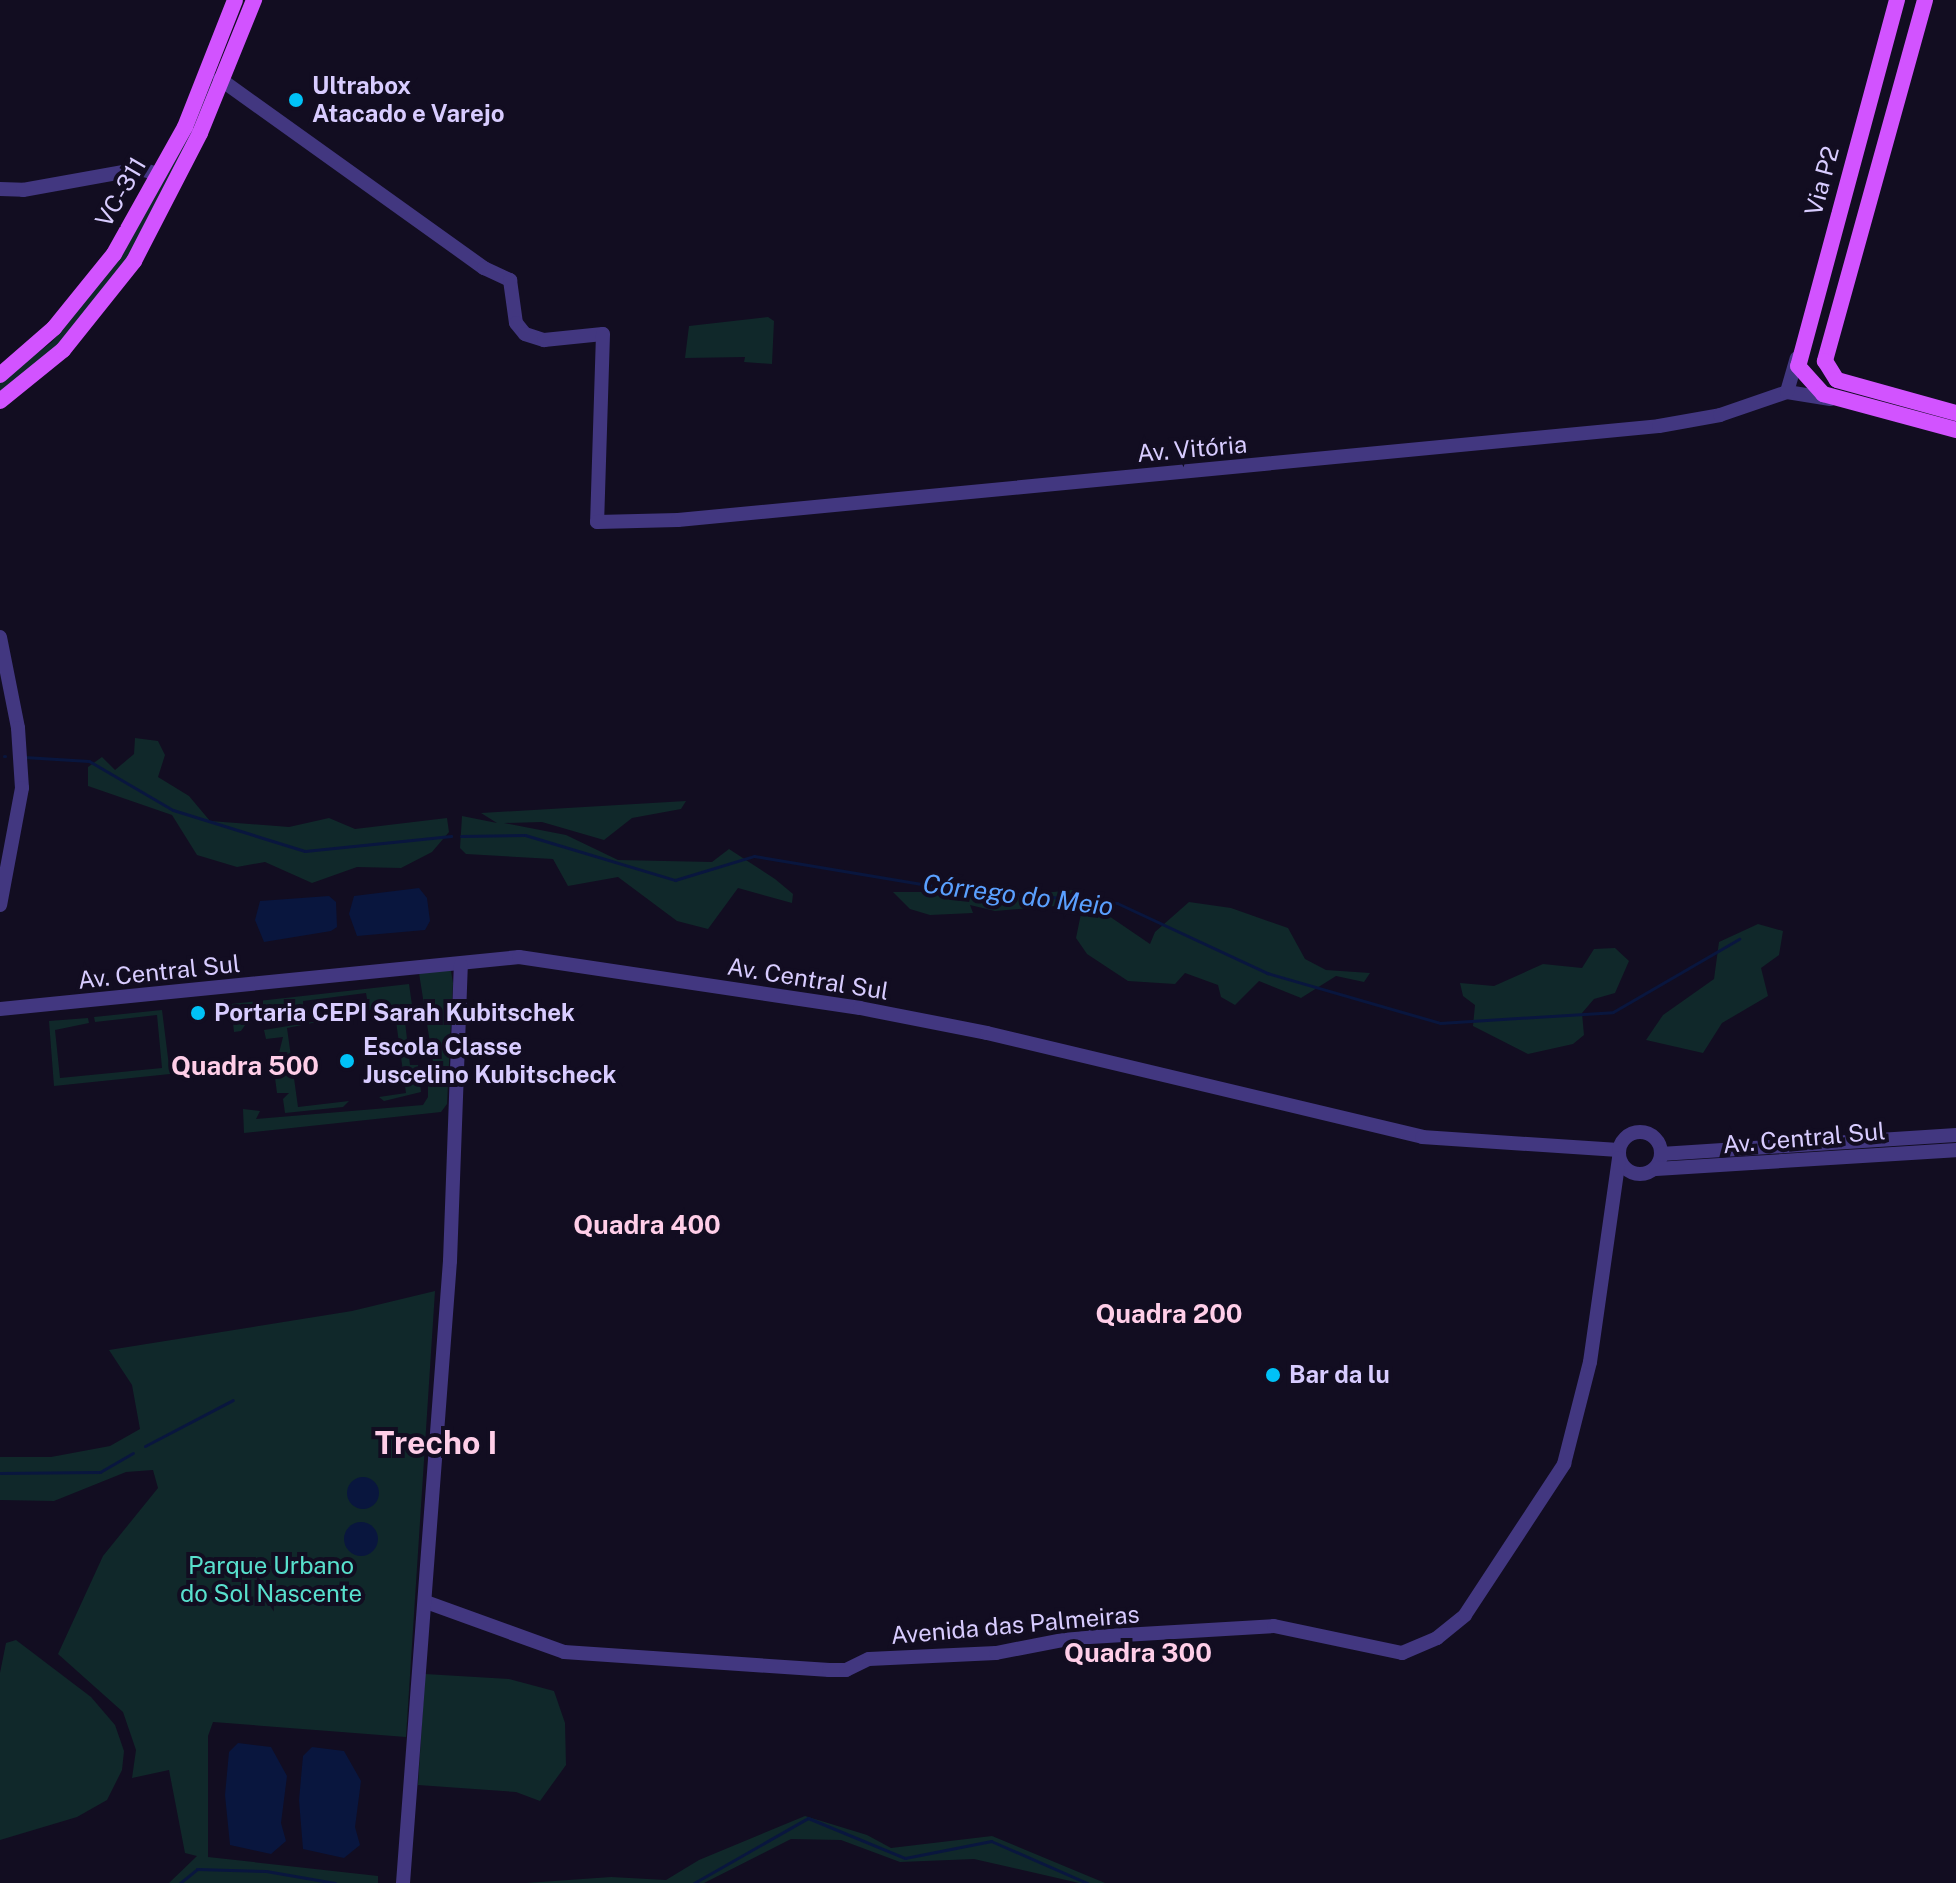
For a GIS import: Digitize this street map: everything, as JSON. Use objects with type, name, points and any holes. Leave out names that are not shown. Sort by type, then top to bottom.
[{"type":"main road","name":"VC-311","points":[[0,401],[63,350],[94,316],[134,261],[200,133],[224,72],[235,0]]},
{"type":"main road","name":"VC-311","points":[[0,375],[25,358],[90,289],[185,127],[211,53],[254,0]]},
{"type":"main road","name":"Via P2","points":[[1925,0],[1830,339],[1826,370],[1837,380],[1956,413]]},
{"type":"main road","points":[[1895,7],[1911,3],[1919,11],[1919,22]]},
{"type":"main road","name":"Via P2","points":[[1799,366],[1895,7]]},
{"type":"main road","points":[[211,53],[224,72]]},
{"type":"main road","points":[[1799,366],[1823,394],[1956,430]]},
{"type":"street","name":"Av. Vitória","points":[[224,72],[484,268],[510,280],[516,323],[525,334],[544,340],[603,334],[597,522],[678,520],[1659,426],[1720,415],[1787,392]]},
{"type":"street","points":[[0,189],[23,190],[140,169],[159,174]]},
{"type":"street","points":[[1799,366],[1787,392],[1841,400]]},
{"type":"street","points":[[0,637],[18,728],[22,781],[0,905]]},
{"type":"street","name":"Av. Central Sul","points":[[0,1009],[519,957],[749,991],[987,1033],[1422,1137],[1599,1145],[1621,1159],[1656,1169],[1956,1150]]},
{"type":"street","points":[[403,1883],[450,1261],[461,965]]},
{"type":"street","name":"Av. Central Sul","points":[[1621,1159],[1629,1134],[1646,1133],[1657,1141],[1661,1154],[1956,1135]]},
{"type":"street","points":[[1656,1169],[1661,1154]]},
{"type":"street","name":"Avenida das Palmeiras","points":[[426,1602],[564,1652],[829,1670],[846,1670],[869,1659],[996,1653],[1073,1638],[1274,1626],[1402,1653],[1437,1638],[1465,1615],[1564,1464],[1590,1362],[1621,1159]]},
{"type":"green space","points":[[219,60],[198,127],[130,262],[71,337],[0,395],[0,380],[52,342],[121,255]]},
{"type":"green space","points":[[768,317],[774,321],[772,364],[744,362],[745,357],[685,358],[689,326]]},
{"type":"green space","points":[[135,738],[158,741],[165,755],[158,777],[189,796],[210,821],[289,827],[329,818],[355,829],[447,818],[449,832],[432,852],[401,868],[357,867],[312,883],[265,862],[237,867],[197,855],[172,815],[88,786],[88,767],[102,757],[115,770],[134,754]]},
{"type":"green space","points":[[686,801],[681,809],[632,818],[604,840],[542,822],[504,823],[566,835],[618,860],[712,862],[729,849],[793,894],[792,903],[738,888],[708,929],[677,921],[618,877],[568,886],[553,859],[466,854],[460,848],[462,816],[497,823],[481,813]]},
{"type":"green space","points":[[965,883],[1003,897],[1073,890],[1079,904],[995,911],[970,905],[973,913],[930,915],[910,909],[893,892],[957,892]]},
{"type":"green space","points":[[1084,899],[1150,944],[1155,932],[1189,902],[1231,908],[1288,928],[1305,959],[1326,970],[1370,973],[1364,982],[1336,976],[1301,998],[1259,981],[1235,1005],[1221,997],[1218,985],[1185,973],[1175,984],[1128,981],[1087,954],[1076,938]]},
{"type":"green space","points":[[1758,924],[1783,931],[1779,955],[1761,968],[1768,996],[1722,1023],[1703,1053],[1646,1040],[1663,1015],[1714,979],[1719,942]]},
{"type":"green space","points":[[1615,948],[1629,961],[1615,993],[1594,999],[1582,1013],[1584,1035],[1573,1044],[1528,1054],[1473,1026],[1475,1005],[1463,996],[1460,983],[1494,986],[1543,964],[1582,968],[1594,949]]},
{"type":"green space","points":[[451,971],[453,983],[447,1104],[441,1112],[244,1133],[243,1109],[260,1111],[256,1119],[423,1105],[428,1097],[428,1064],[433,1062],[419,973]]},
{"type":"green space","points":[[409,984],[412,1005],[369,1010],[366,993],[303,1001],[304,1018],[274,1024],[265,1015],[252,1015],[241,1031],[234,1032],[231,1004]]},
{"type":"green space","points":[[162,1010],[170,1074],[54,1086],[49,1021],[88,1018],[89,1023],[55,1030],[60,1078],[162,1068],[157,1015],[95,1022],[94,1017]]},
{"type":"green space","points":[[404,1013],[410,1065],[418,1065],[421,1092],[384,1101],[379,1097],[406,1093],[395,1014]]},
{"type":"green space","points":[[337,1018],[287,1028],[298,1107],[349,1101],[343,1107],[285,1113],[283,1099],[289,1093],[277,1093],[272,1055],[278,1057],[283,1037],[266,1039],[264,1030]]},
{"type":"green space","name":"Parque Urbano do Sol Nascente","points":[[435,1291],[406,1737],[213,1722],[208,1736],[208,1857],[378,1876],[378,1883],[169,1883],[197,1856],[185,1853],[169,1770],[132,1778],[136,1750],[123,1712],[58,1654],[103,1556],[158,1488],[153,1470],[126,1472],[54,1501],[0,1500],[0,1457],[51,1457],[110,1446],[140,1429],[132,1385],[109,1350],[352,1311]]},
{"type":"green space","points":[[16,1640],[91,1697],[115,1725],[124,1751],[122,1770],[107,1800],[77,1817],[0,1840],[0,1673],[6,1643]]},
{"type":"green space","points":[[425,1674],[509,1679],[554,1691],[565,1723],[566,1765],[540,1801],[516,1792],[418,1785]]},
{"type":"green space","points":[[805,1816],[867,1835],[891,1848],[992,1836],[1105,1883],[1079,1883],[974,1859],[900,1862],[841,1840],[791,1839],[704,1883],[526,1883],[611,1877],[666,1880],[699,1860]]},
{"type":"water","points":[[419,888],[427,898],[430,921],[425,930],[357,936],[349,914],[354,896]]},
{"type":"water","points":[[329,896],[336,902],[337,927],[331,931],[264,942],[255,920],[260,901]]},
{"type":"water","points":[[363,1477],[374,1482],[379,1493],[374,1504],[363,1509],[352,1504],[347,1493],[352,1482]]},
{"type":"water","points":[[361,1522],[373,1527],[378,1539],[373,1551],[361,1556],[349,1551],[344,1539],[349,1527]]},
{"type":"water","points":[[238,1743],[271,1747],[287,1776],[281,1823],[286,1841],[271,1854],[230,1845],[225,1795],[229,1752]]},
{"type":"water","points":[[312,1747],[344,1751],[361,1781],[355,1827],[360,1845],[344,1858],[303,1849],[299,1800],[303,1756]]},
{"type":"waterway","name":"Córrego do Meio","points":[[24,757],[89,761],[173,810],[305,851],[451,836]]},
{"type":"waterway","name":"Córrego do Meio","points":[[461,836],[525,835],[675,880],[754,856],[939,887],[1117,903],[1267,973],[1440,1023],[1613,1012],[1739,939]]},
{"type":"waterway","points":[[145,1446],[233,1400]]},
{"type":"waterway","points":[[0,1473],[100,1472],[133,1453]]},
{"type":"waterway","points":[[694,1883],[808,1818],[905,1858],[991,1841],[1087,1883]]},
{"type":"waterway","points":[[180,1883],[197,1869],[266,1871],[335,1883]]},
{"type":"place","name":"Ultrabox Atacado e Varejo","points":[[296,100]]},
{"type":"place","name":"Portaria CEPI Sarah Kubitschek","points":[[198,1013]]},
{"type":"place","name":"Escola Classe Juscelino Kubitscheck","points":[[347,1061]]},
{"type":"place","name":"Bar da lu","points":[[1273,1375]]},
{"type":"district","name":"Quadra 500","points":[[245,1066]]},
{"type":"district","name":"Quadra 400","points":[[647,1225]]},
{"type":"district","name":"Quadra 200","points":[[1169,1314]]},
{"type":"district","name":"Trecho I","points":[[436,1443]]},
{"type":"district","name":"Quadra 300","points":[[1138,1653]]}]
